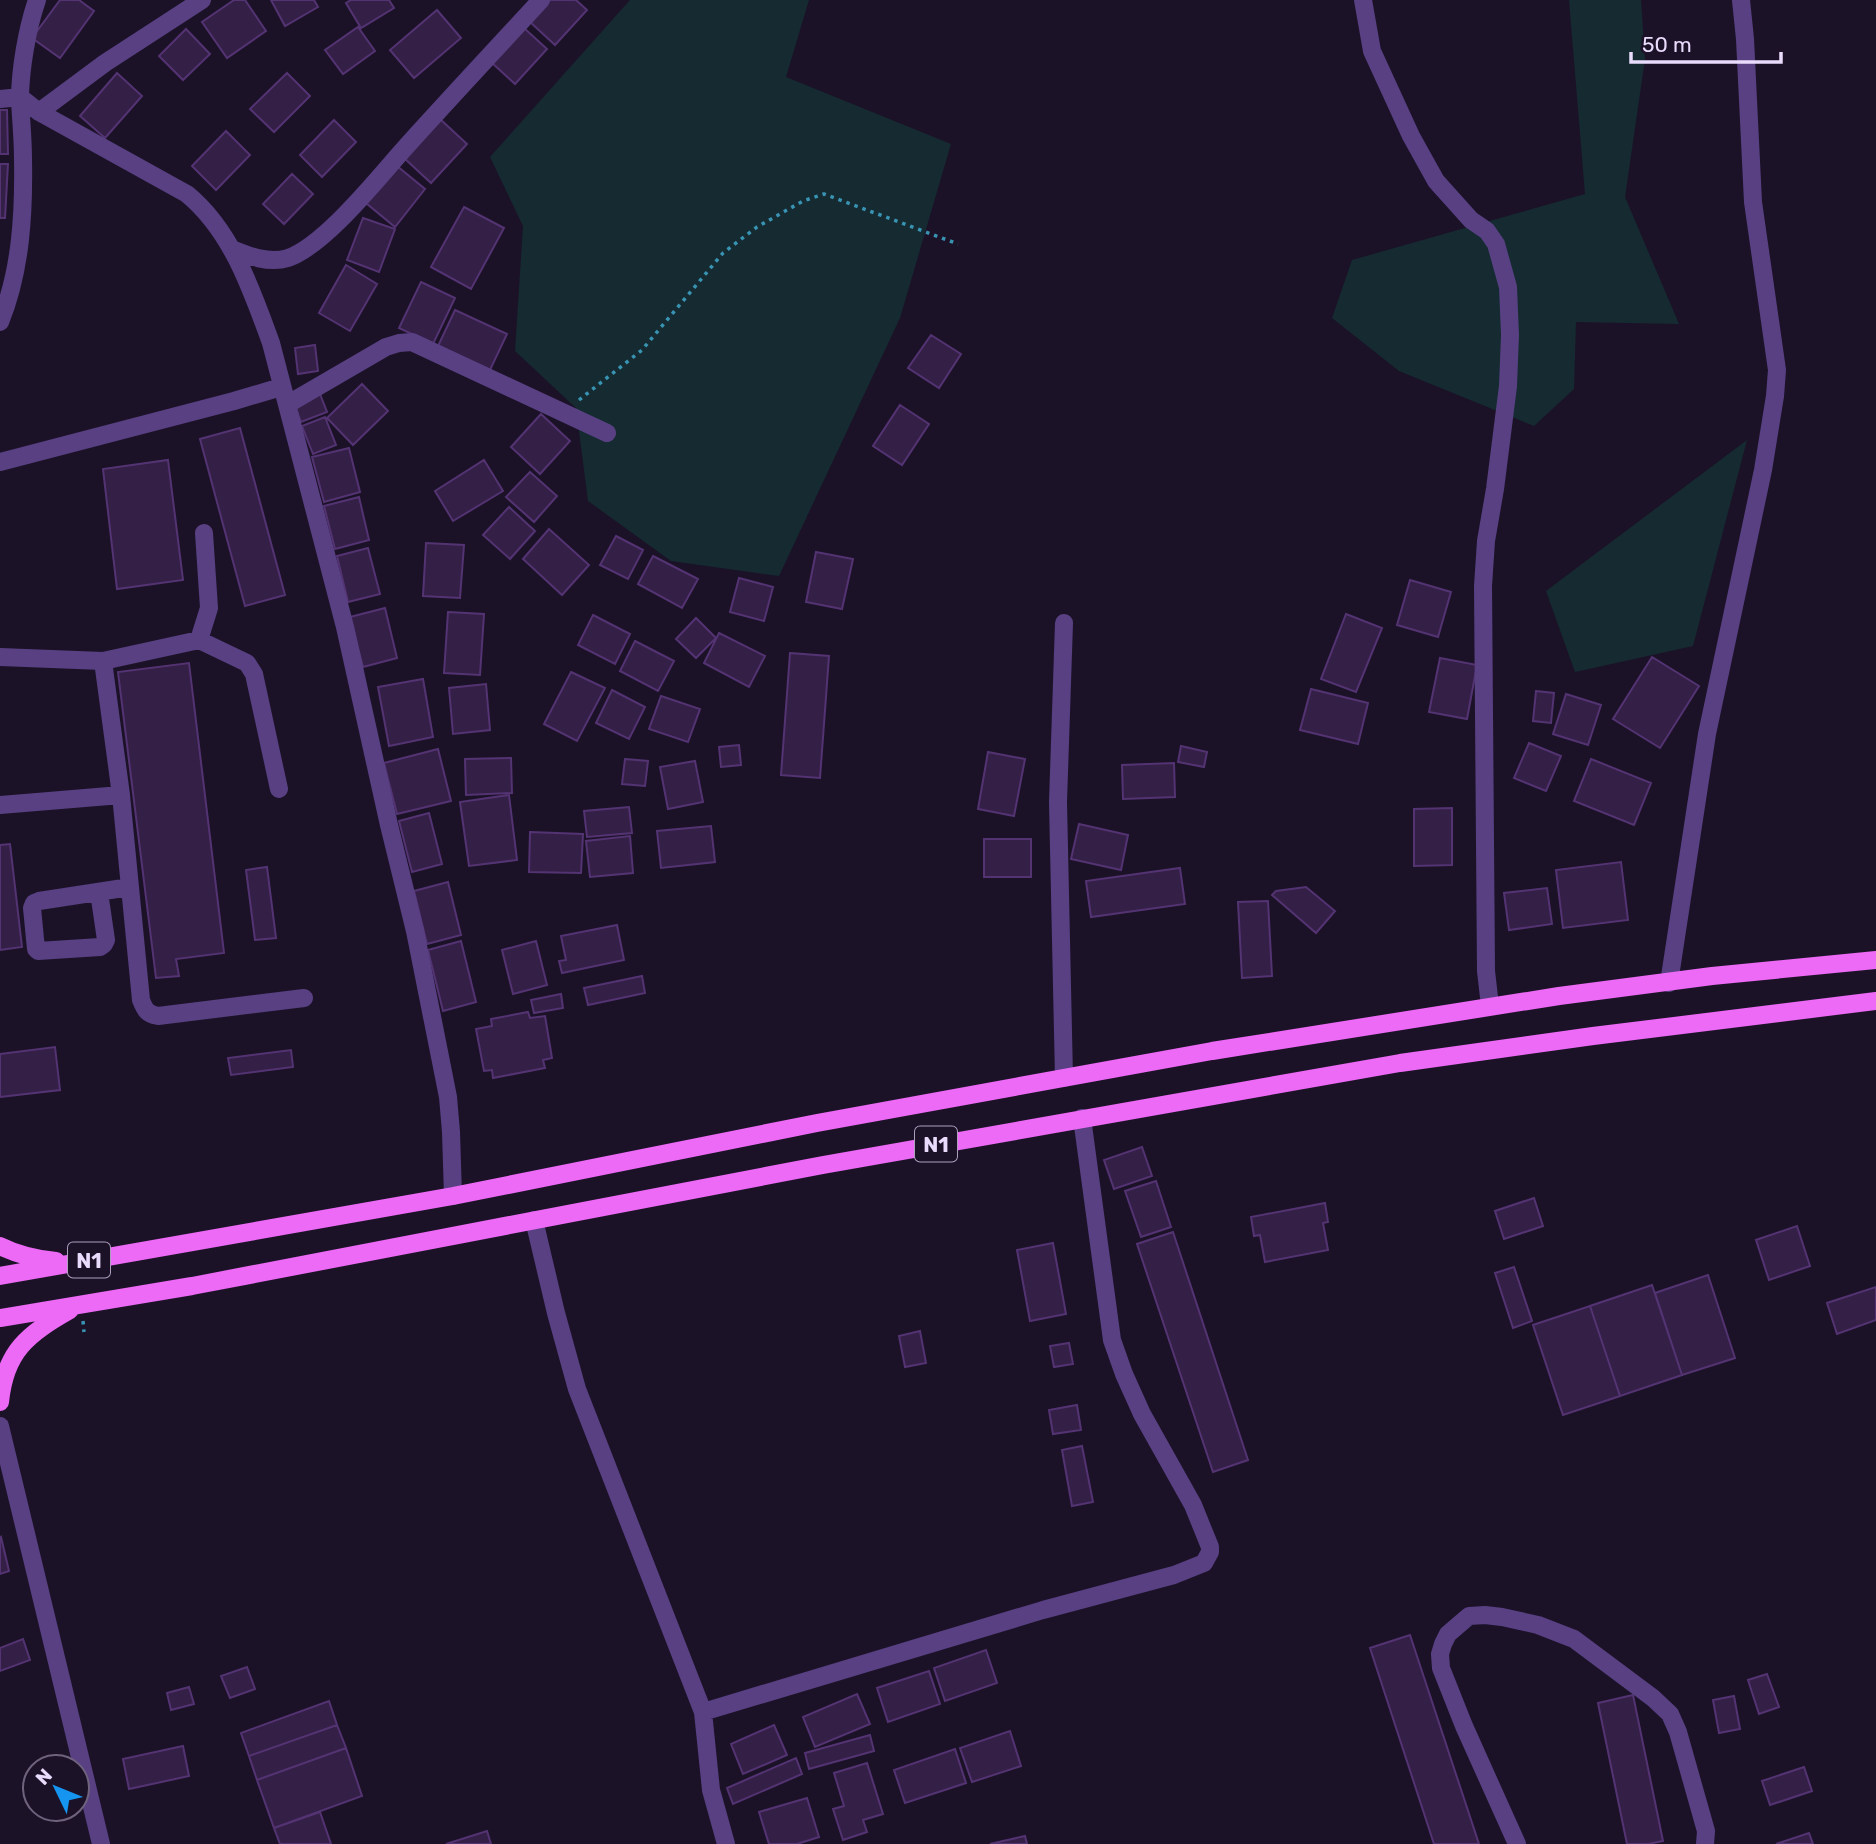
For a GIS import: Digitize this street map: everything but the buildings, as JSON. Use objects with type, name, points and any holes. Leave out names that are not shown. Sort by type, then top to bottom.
[{"type":"main road","name":"N1","points":[[0,1276],[453,1196],[831,1121],[1212,1051],[1559,996],[1712,976],[1876,960]]},
{"type":"main road","name":"N1","points":[[0,1318],[205,1284],[823,1165],[1400,1063],[1606,1034],[1876,1002]]},
{"type":"main road","points":[[0,1246],[35,1259],[73,1263]]},
{"type":"main road","points":[[0,1402],[6,1372],[21,1346],[43,1326],[80,1304]]},
{"type":"street","points":[[0,322],[16,266],[23,158],[20,97],[24,58],[37,0]]},
{"type":"street","points":[[38,112],[202,0]]},
{"type":"street","points":[[232,249],[254,258],[286,258],[304,250],[347,211],[541,0]]},
{"type":"street","points":[[1363,0],[1372,51],[1411,136],[1436,181],[1471,220],[1487,231],[1496,244],[1508,287],[1508,386],[1486,541],[1483,586],[1486,971],[1490,1006]]},
{"type":"street","points":[[1669,983],[1712,709],[1763,470],[1777,370],[1753,202],[1741,0]]},
{"type":"street","points":[[0,99],[20,97],[38,112],[187,194],[209,216],[232,249],[257,306],[267,331],[345,627],[415,932],[448,1097],[453,1196]]},
{"type":"street","points":[[0,462],[234,401],[284,396],[399,342],[412,342],[607,433]]},
{"type":"street","points":[[199,640],[209,608],[204,533]]},
{"type":"street","points":[[1063,1078],[1058,802],[1064,623]]},
{"type":"street","points":[[0,657],[103,661],[199,640],[247,663],[254,674],[279,789]]},
{"type":"street","points":[[103,661],[145,1010],[158,1016],[304,998]]},
{"type":"street","points":[[0,805],[121,794]]},
{"type":"street","points":[[99,892],[106,940],[104,944],[100,947],[36,949],[32,908],[34,903],[39,901],[130,887]]},
{"type":"street","points":[[703,1712],[1043,1610],[1174,1575],[1204,1563],[1210,1547],[1193,1505],[1142,1414],[1112,1340],[1082,1118]]},
{"type":"street","points":[[534,1220],[559,1326],[578,1389],[703,1712],[711,1790],[726,1844]]},
{"type":"street","points":[[0,1411],[0,1427],[101,1844]]},
{"type":"street","points":[[1517,1844],[1464,1727],[1441,1668],[1440,1654],[1448,1634],[1469,1616],[1485,1615],[1526,1622],[1574,1639],[1670,1714],[1678,1732],[1706,1831],[1705,1844]]},
{"type":"path","points":[[559,412],[576,402],[642,350],[723,253],[757,227],[803,201],[824,194],[958,244]]},
{"type":"shaded area","points":[[630,0],[809,0],[786,77],[951,144],[900,318],[779,576],[671,561],[588,501],[576,408],[515,351],[523,226],[490,157]]},
{"type":"shaded area","points":[[1569,0],[1641,0],[1645,59],[1625,197],[1679,324],[1576,322],[1574,389],[1534,426],[1399,371],[1332,318],[1352,260],[1585,194]]},
{"type":"shaded area","points":[[1747,440],[1693,646],[1575,672],[1546,591]]}]
